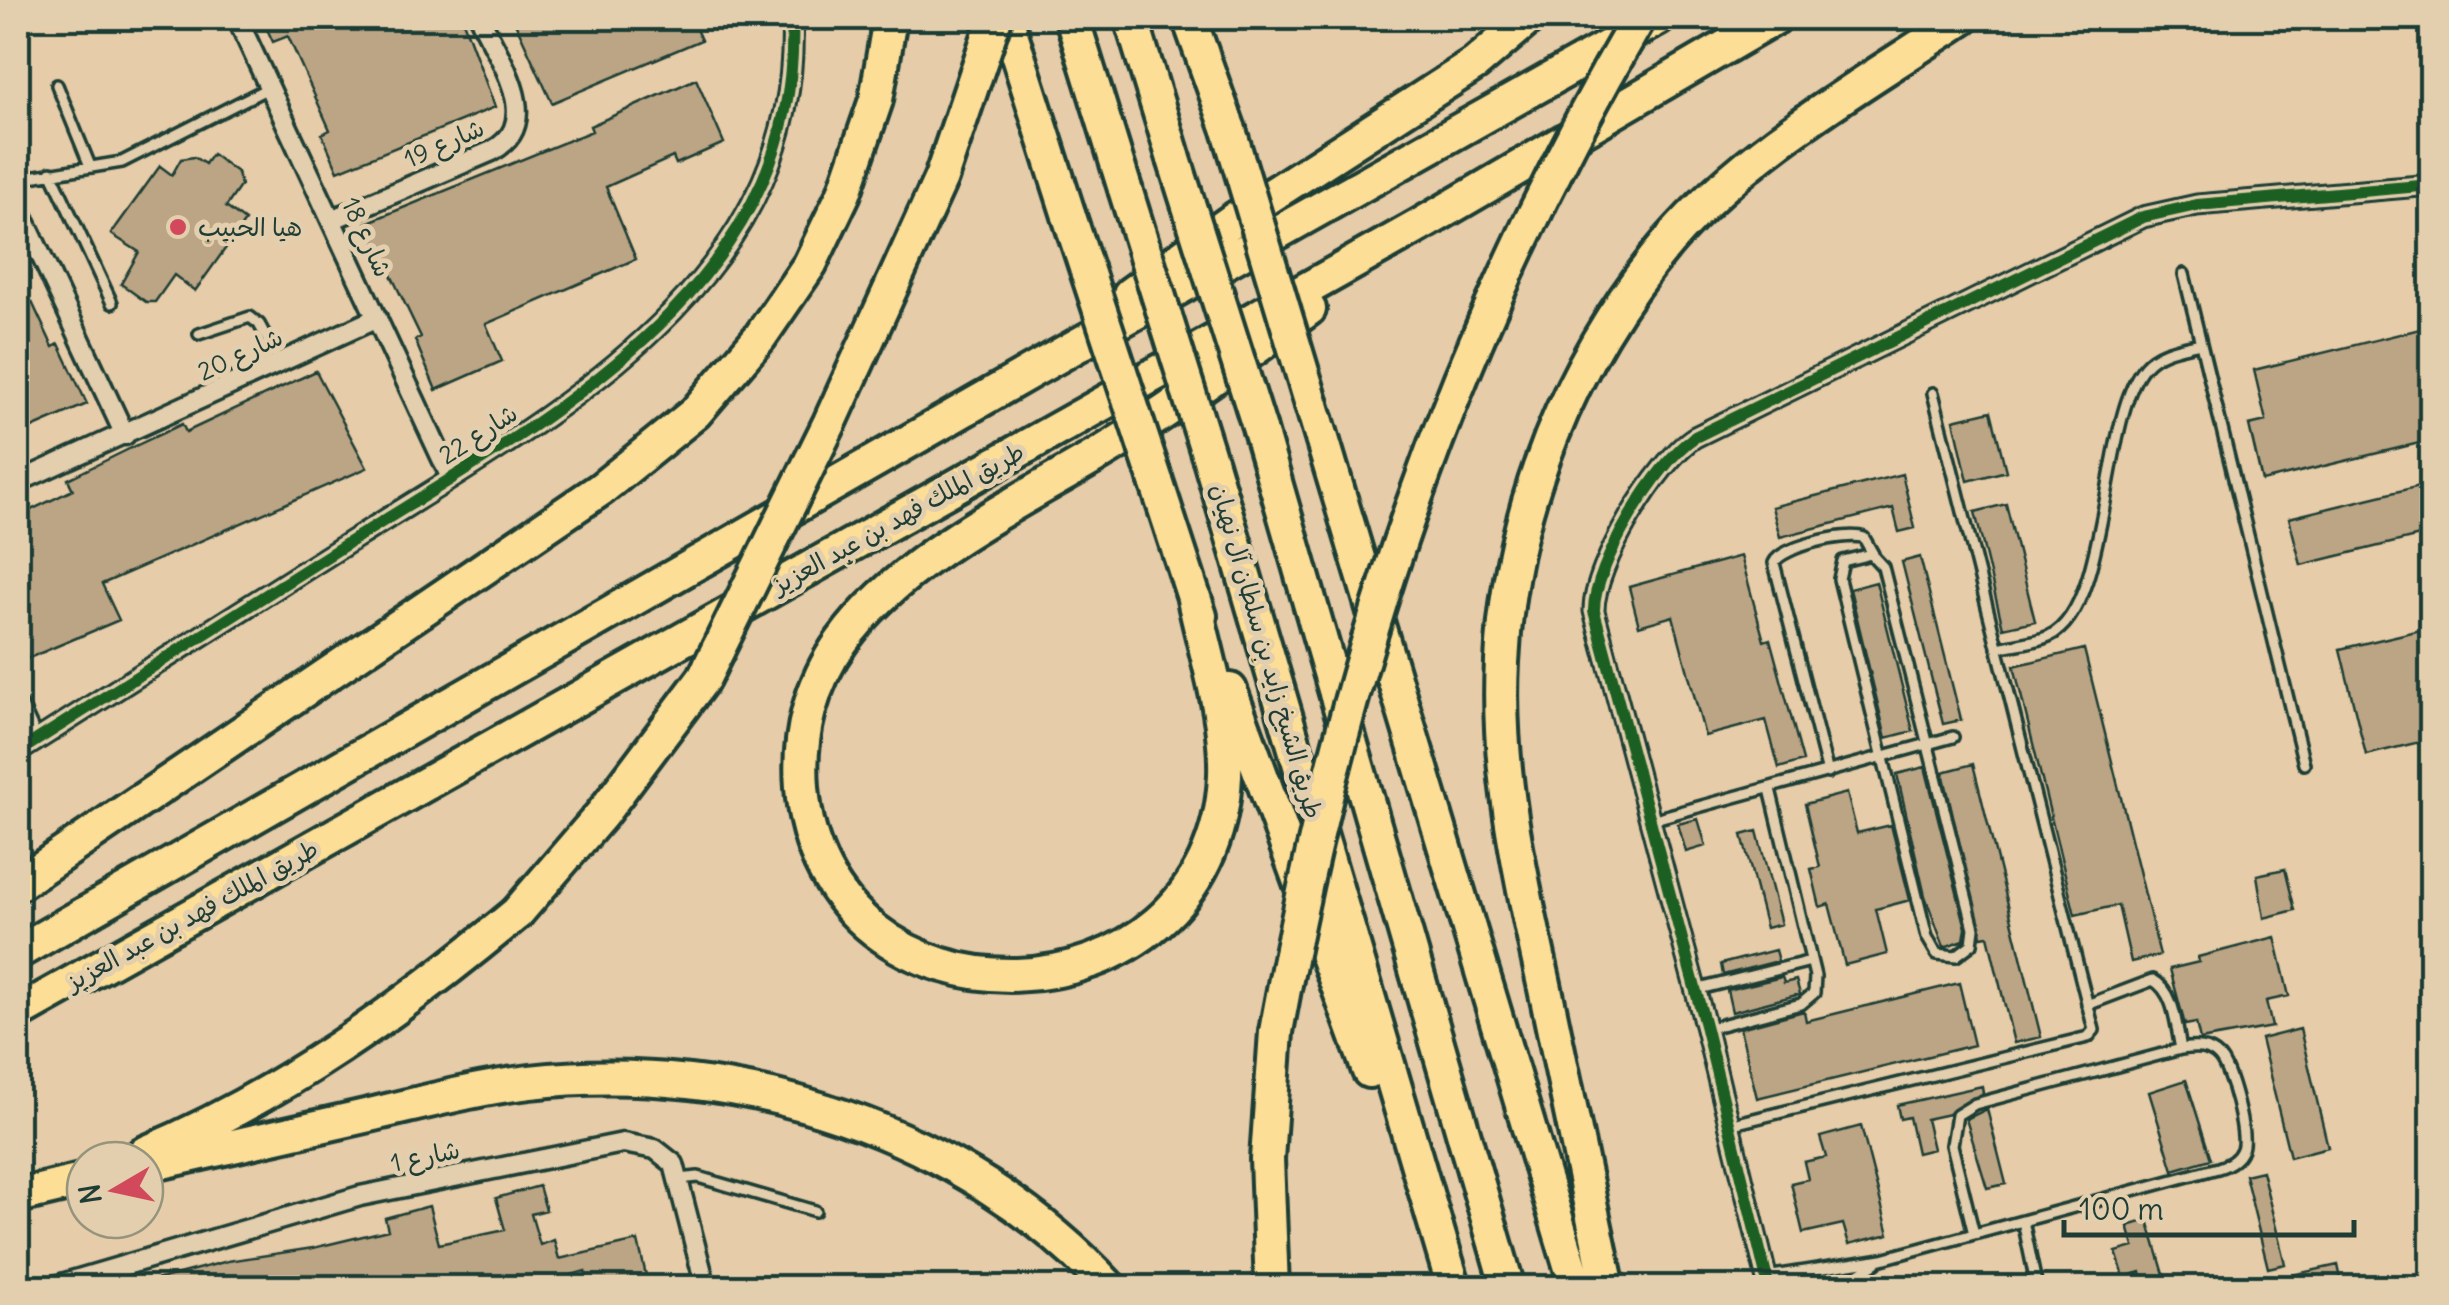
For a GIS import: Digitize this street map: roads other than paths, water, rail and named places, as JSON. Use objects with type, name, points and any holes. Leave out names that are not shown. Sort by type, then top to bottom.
[{"type":"highway","points":[[18,884],[601,489],[695,414],[760,338],[810,264],[844,193],[876,100],[890,18]]},
{"type":"highway","points":[[165,1140],[274,1088],[412,1000],[517,913],[602,814],[704,678],[830,422],[941,178],[995,18]]},
{"type":"highway","points":[[1006,18],[1194,599],[1391,1130],[1439,1236]]},
{"type":"highway","name":"طريق الشيخ زايد بن سلطان آل نهيان","points":[[1072,18],[1210,460],[1454,1288]]},
{"type":"highway","points":[[1131,18],[1260,430],[1508,1288]]},
{"type":"highway","points":[[1036,368],[1166,266],[1475,64],[1529,18]]},
{"type":"highway","points":[[1272,1288],[1266,1159],[1276,1032],[1301,892],[1334,752],[1419,479],[1472,346],[1531,216],[1638,18]]},
{"type":"highway","points":[[18,952],[1036,368],[1659,18]]},
{"type":"highway","name":"طريق الملك فهد بن عبد العزيز","points":[[18,1012],[1417,227],[1776,18]]},
{"type":"highway","points":[[1608,1288],[1507,793],[1502,663],[1516,553],[1526,515],[1542,458],[1576,380],[1619,307],[1670,240],[1728,183],[1805,124],[1964,18]]},
{"type":"highway","points":[[1191,20],[1229,130],[1577,1288]]},
{"type":"highway","points":[[1194,599],[1219,713],[1224,777],[1218,820],[1207,851],[1191,881],[1164,916],[1127,946],[1084,966],[1045,976],[1005,977],[961,971],[915,955],[857,911],[816,849],[801,778],[804,731],[817,686],[854,624],[918,567],[1194,392],[1417,227]]},
{"type":"highway","points":[[165,1161],[491,1087],[621,1077],[726,1088],[834,1112],[935,1157],[1033,1220],[1110,1288]]},
{"type":"highway","points":[[19,1195],[65,1182]]},
{"type":"street","name":"شارع 18","points":[[237,18],[452,478]]},
{"type":"street","name":"شارع 19","points":[[332,220],[492,151],[512,137],[518,120],[518,102],[480,18]]},
{"type":"street","name":"شارع 22","points":[[26,747],[452,478],[618,366],[698,284],[754,196],[776,142],[789,82],[792,18]]},
{"type":"street","points":[[1768,1282],[1594,602],[1602,572],[1674,452],[1695,437],[2143,217],[2197,204],[2432,185]]},
{"type":"street","points":[[18,206],[124,435]]},
{"type":"street","name":"شارع 20","points":[[18,482],[377,318]]},
{"type":"street","points":[[18,708],[26,747]]},
{"type":"street","name":"شارع 1","points":[[58,1286],[360,1196],[606,1144],[654,1150],[674,1164],[680,1179]]},
{"type":"street","points":[[680,1179],[706,1288]]},
{"type":"lane","points":[[57,85],[90,166]]},
{"type":"lane","points":[[18,179],[122,162],[270,88]]},
{"type":"lane","points":[[51,172],[112,303]]},
{"type":"lane","points":[[2184,274],[2304,764]]},
{"type":"lane","points":[[199,334],[250,317],[260,324],[280,363]]},
{"type":"lane","points":[[1997,648],[2052,635],[2075,608],[2103,519],[2136,379],[2161,354],[2200,343]]},
{"type":"lane","points":[[1728,1125],[2088,1037],[2094,1030],[1933,393]]},
{"type":"lane","points":[[1828,773],[1774,563],[1782,552],[1851,534],[1864,538],[1882,563],[1974,928],[1972,944],[1956,956],[1938,954],[1927,937],[1838,570],[1846,559],[1873,554]]},
{"type":"lane","points":[[1651,820],[1953,737]]},
{"type":"lane","points":[[1706,1029],[1806,1002],[1815,988],[1770,789]]},
{"type":"lane","points":[[1696,990],[1811,961]]},
{"type":"lane","points":[[2087,1005],[2153,980],[2164,986],[2169,998],[2181,1049]]},
{"type":"lane","points":[[1768,1282],[1882,1259],[2218,1168],[2236,1158],[2244,1135],[2228,1071],[2211,1051],[2181,1049],[1974,1104],[1958,1115],[1952,1144],[1974,1234]]},
{"type":"lane","points":[[680,1179],[698,1176],[815,1212]]},
{"type":"lane","points":[[2023,1220],[2037,1288]]},
{"type":"lane","points":[[1837,1288],[1882,1259]]},
{"type":"place","name":"هيا الحبيب","points":[[178,227]]}]
